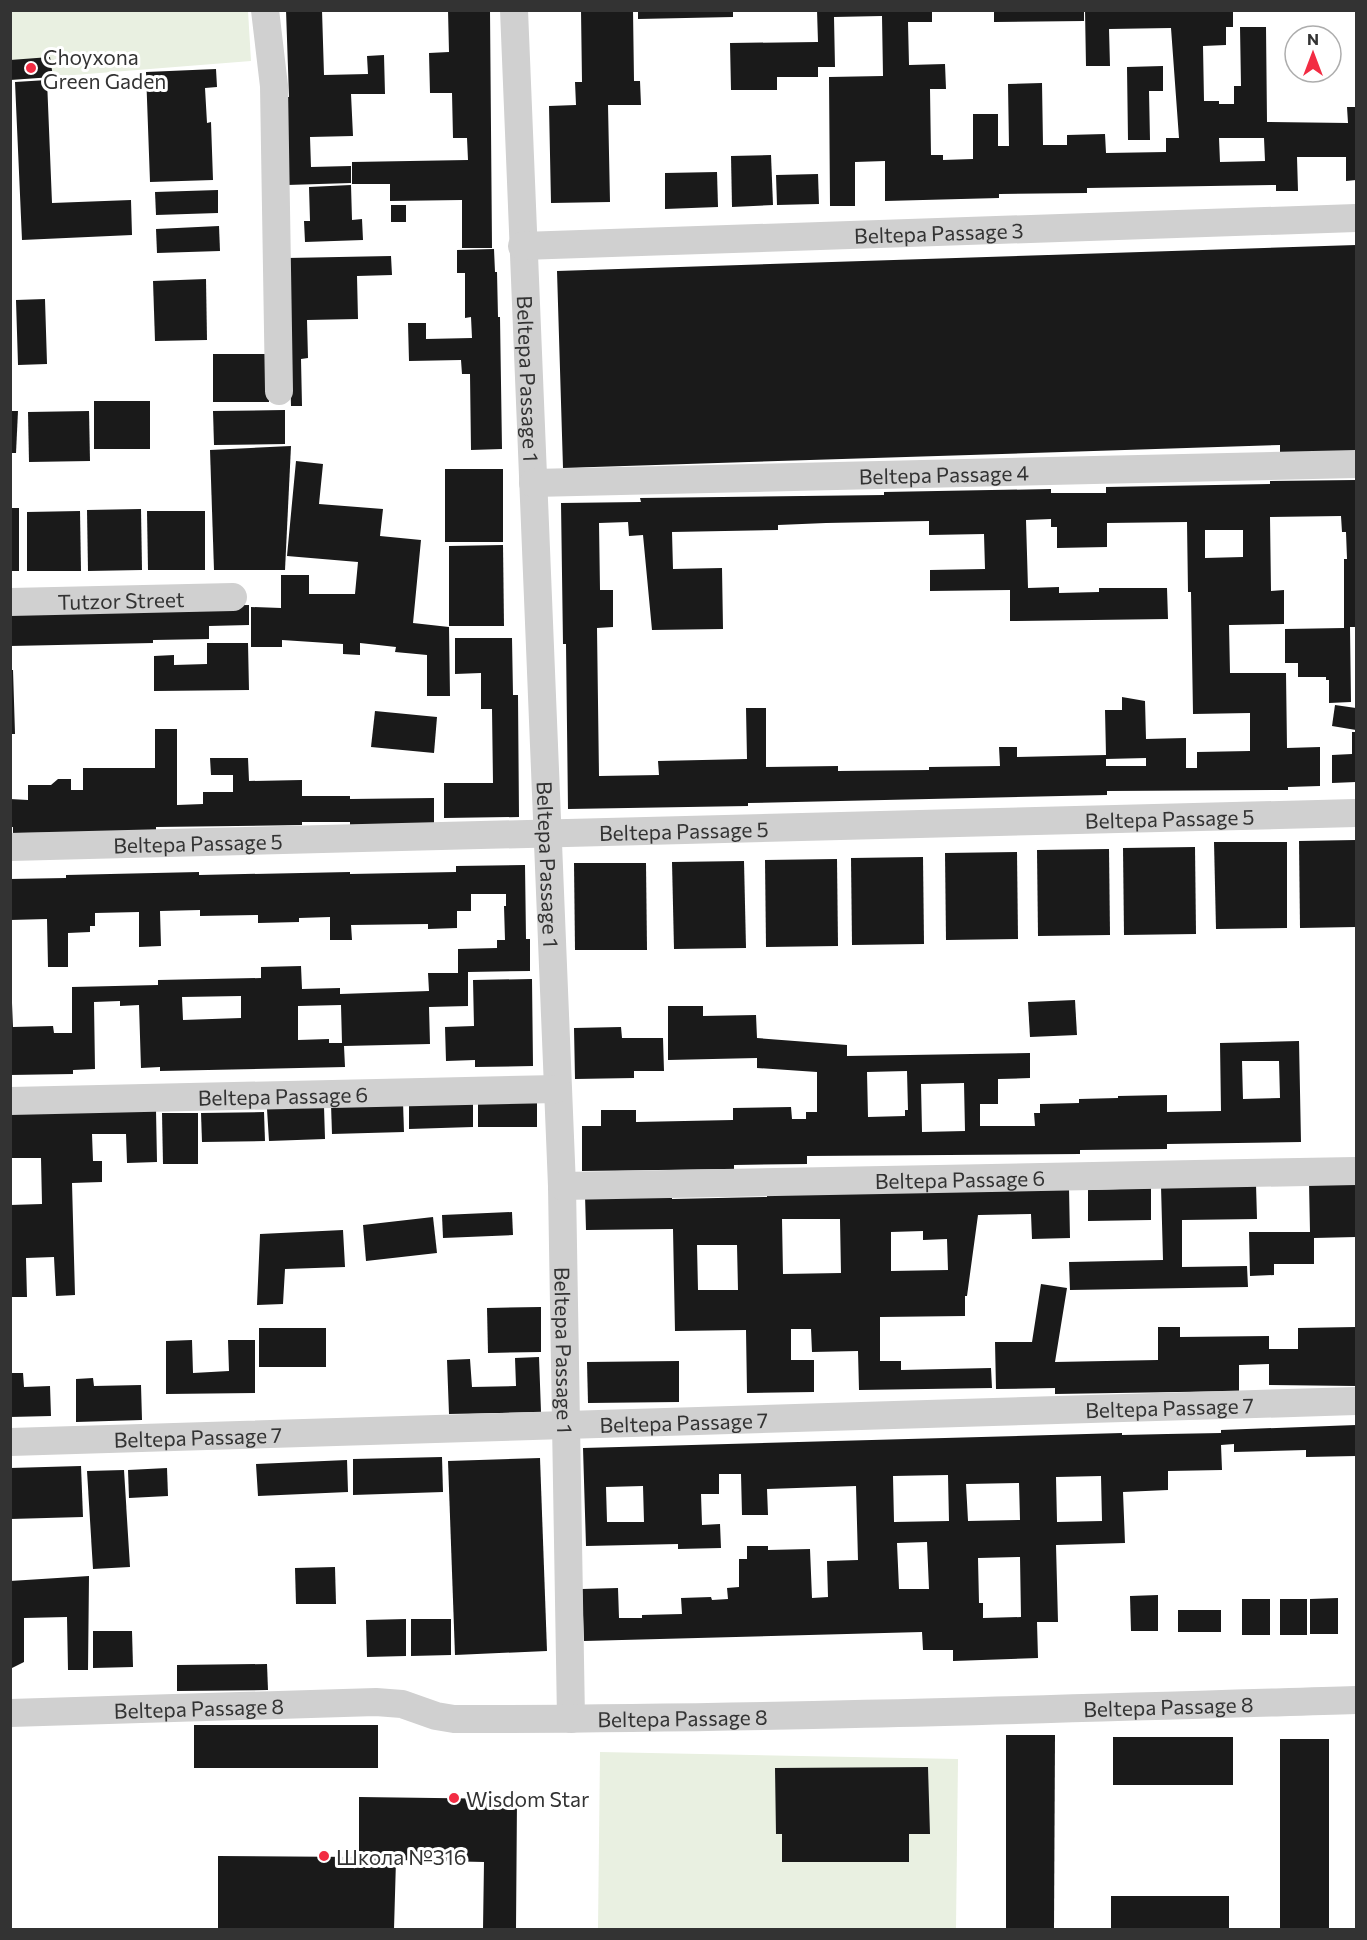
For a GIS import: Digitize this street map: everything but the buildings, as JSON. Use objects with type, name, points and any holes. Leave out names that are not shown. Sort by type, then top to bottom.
[{"type":"street","points":[[266,10],[274,86],[279,391]]},
{"type":"street","name":"Beltepa Passage 1","points":[[514,10],[562,1186],[572,1719]]},
{"type":"street","name":"Beltepa Passage 3","points":[[522,246],[1356,218]]},
{"type":"street","name":"Beltepa Passage 4","points":[[532,483],[1356,464]]},
{"type":"street","name":"Tutzor Street","points":[[10,602],[232,597]]},
{"type":"street","name":"Beltepa Passage 5","points":[[10,847],[1356,813]]},
{"type":"street","name":"Beltepa Passage 6","points":[[10,1101],[557,1089]]},
{"type":"street","name":"Beltepa Passage 6","points":[[562,1186],[1356,1170]]},
{"type":"street","name":"Beltepa Passage 7","points":[[10,1442],[1356,1401]]},
{"type":"street","name":"Beltepa Passage 8","points":[[10,1713],[376,1702],[402,1704],[436,1716],[454,1719],[572,1719],[984,1711],[1356,1700]]},
{"type":"green space","name":"Choyxona Green Gaden","points":[[11,11],[248,11],[251,61],[11,80]]},
{"type":"green space","points":[[600,1752],[958,1759],[956,1929],[598,1930]]},
{"type":"place","name":"Choyxona Green Gaden","points":[[31,68]]},
{"type":"place","name":"Wisdom Star","points":[[454,1798]]},
{"type":"place","name":"Школа №316","points":[[324,1856]]}]
